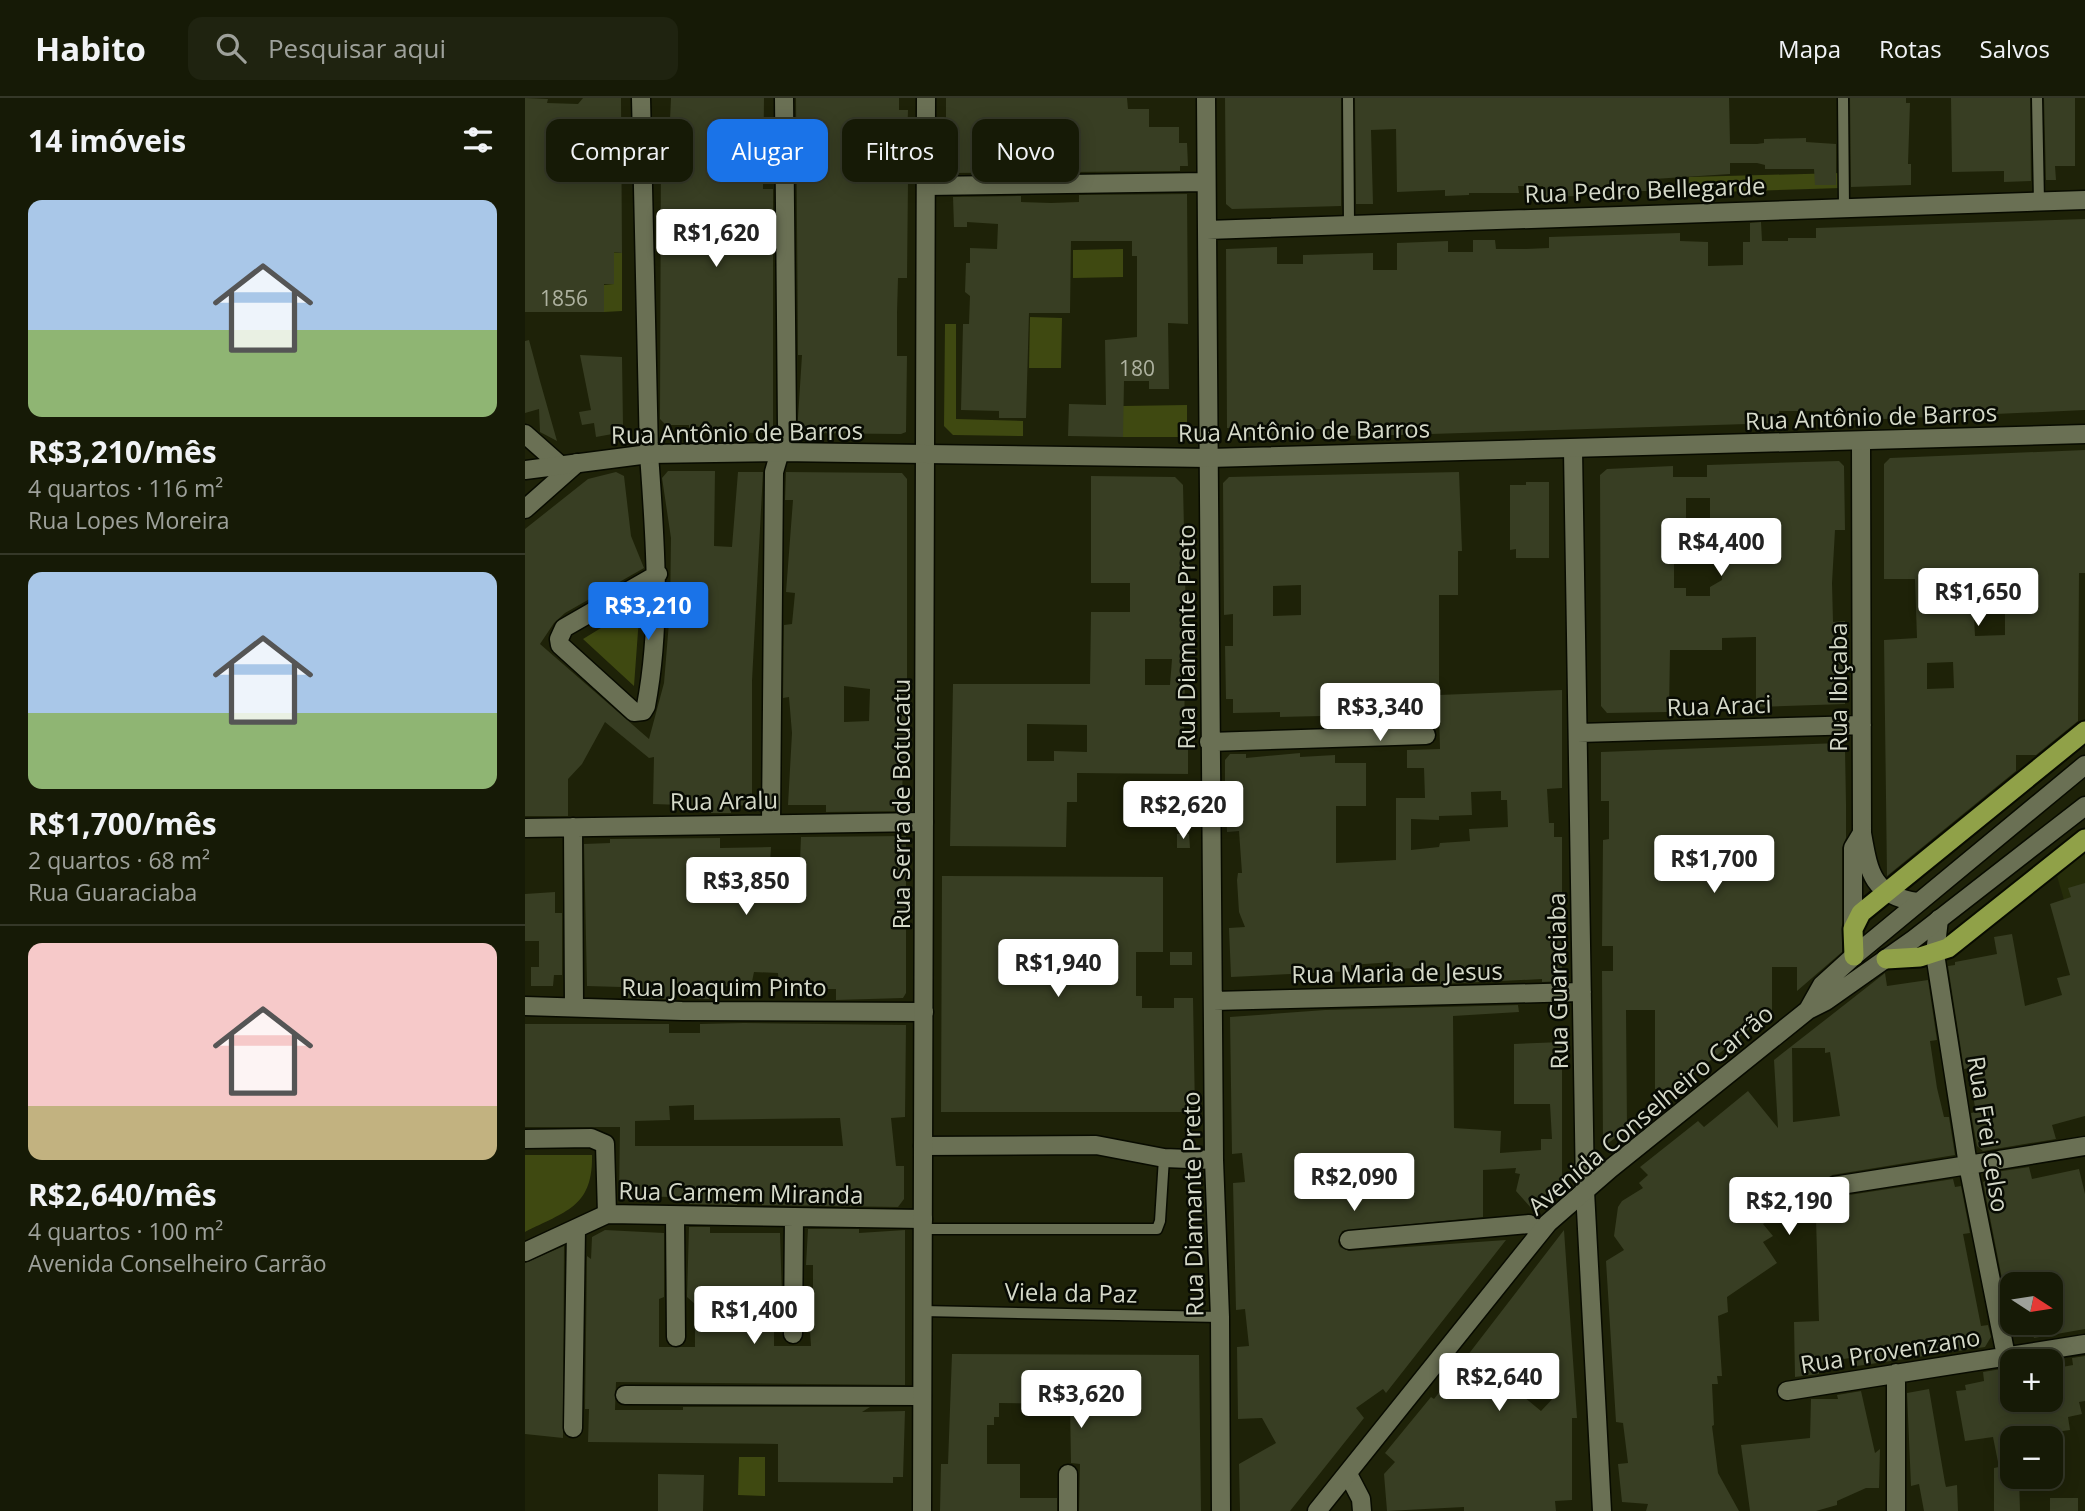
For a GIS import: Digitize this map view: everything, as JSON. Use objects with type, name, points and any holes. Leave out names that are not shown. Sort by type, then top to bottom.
[{"type":"highway","points":[[1854,956],[1853,929],[1861,913],[2085,731]]},
{"type":"highway","points":[[1886,958],[1935,954],[1967,934],[2085,839]]},
{"type":"street","points":[[641,98],[649,454],[658,574],[649,688],[646,706],[639,713],[629,709],[609,691],[560,645],[558,639],[564,628],[658,574]]},
{"type":"street","points":[[771,824],[774,471],[787,428],[784,98]]},
{"type":"street","name":"Rua Serra de Botucatu","points":[[922,1511],[926,98]]},
{"type":"street","name":"Rua Diamante Preto","points":[[1206,98],[1209,743],[1221,1511]]},
{"type":"street","points":[[926,186],[1206,182]]},
{"type":"street","name":"Rua Pedro Bellegarde","points":[[1207,230],[2085,200]]},
{"type":"street","points":[[525,434],[568,464],[525,509]]},
{"type":"street","name":"Rua Antônio de Barros","points":[[525,470],[649,454],[926,453],[1209,458],[2085,434]]},
{"type":"street","name":"Rua Ibiçaba","points":[[1861,441],[1862,833],[1868,871],[1877,886],[1888,892]]},
{"type":"street","name":"Rua Guaraciaba","points":[[1573,450],[1584,1191],[1602,1511]]},
{"type":"street","name":"Rua Araci","points":[[1578,733],[1862,725]]},
{"type":"street","points":[[1209,743],[1426,735]]},
{"type":"street","name":"Avenida Conselheiro Carrão","points":[[1808,1010],[1822,985],[1854,956],[2085,765]]},
{"type":"street","name":"Avenida Conselheiro Carrão","points":[[1317,1511],[1541,1231],[1584,1191],[1808,1010],[1826,1001],[1939,919],[2085,806]]},
{"type":"street","name":"Rua Aralu","points":[[525,828],[924,822]]},
{"type":"street","points":[[573,827],[574,1007]]},
{"type":"street","points":[[1853,929],[1853,848],[1862,833]]},
{"type":"street","points":[[1888,892],[1903,900],[1917,902]]},
{"type":"street","name":"Rua Frei Celso","points":[[1939,919],[1935,954],[1968,1165],[2005,1349]]},
{"type":"street","name":"Rua Maria de Jesus","points":[[1213,1001],[1582,992]]},
{"type":"street","name":"Rua Joaquim Pinto","points":[[525,1006],[924,1012]]},
{"type":"street","points":[[525,1139],[591,1138],[605,1144],[607,1214]]},
{"type":"street","points":[[923,1146],[1096,1145],[1164,1158],[1214,1160]]},
{"type":"street","points":[[1834,1186],[2085,1146]]},
{"type":"street","name":"Rua Carmem Miranda","points":[[525,1252],[607,1214],[794,1217],[923,1224]]},
{"type":"street","points":[[675,1216],[676,1337]]},
{"type":"street","points":[[793,1335],[794,1217]]},
{"type":"street","points":[[1349,1240],[1529,1224],[1541,1231]]},
{"type":"street","points":[[573,1428],[576,1229]]},
{"type":"street","name":"Rua Provenzano","points":[[2052,1349],[2085,1344]]},
{"type":"street","name":"Rua Provenzano","points":[[1787,1391],[2000,1357]]},
{"type":"street","points":[[1896,1373],[1896,1511]]},
{"type":"street","points":[[625,1395],[922,1395]]},
{"type":"street","points":[[1068,1474],[1068,1511]]},
{"type":"street","points":[[1348,1474],[1361,1499],[1362,1511]]},
{"type":"lane","points":[[1348,98],[1349,224]]},
{"type":"lane","points":[[1843,98],[1844,207]]},
{"type":"lane","points":[[2037,98],[2039,202]]},
{"type":"lane","points":[[923,1224],[1157,1229],[1160,1222],[1164,1158]]},
{"type":"lane","name":"Viela da Paz","points":[[922,1311],[1220,1317]]},
{"type":"shaded area","points":[[1840,173],[1841,188],[1689,193],[1689,177]]},
{"type":"shaded area","points":[[525,246],[622,253],[622,311],[604,312],[604,285],[614,284],[614,274]]},
{"type":"shaded area","points":[[1123,249],[1123,277],[1073,278],[1073,250]]},
{"type":"shaded area","points":[[1030,317],[1062,318],[1061,368],[1029,368]]},
{"type":"shaded area","points":[[945,324],[956,324],[956,419],[1023,421],[1023,436],[953,435],[944,426]]},
{"type":"shaded area","points":[[1187,405],[1187,429],[1180,437],[1123,437],[1123,406]]},
{"type":"shaded area","points":[[640,604],[634,686],[583,639]]},
{"type":"shaded area","points":[[2085,852],[2085,972],[2057,876]]},
{"type":"shaded area","points":[[525,1155],[592,1155],[588,1186],[582,1197],[564,1212],[525,1232]]},
{"type":"shaded area","points":[[739,1457],[765,1457],[765,1496],[738,1495]]},
{"type":"building","points":[[525,98],[548,99],[547,103],[578,104],[583,98],[621,98],[621,119],[546,119],[546,182],[622,182],[622,253],[614,252],[614,284],[604,284],[604,312],[525,312]]},
{"type":"building","points":[[671,98],[764,98],[764,119],[707,119],[707,182],[763,182],[763,189],[773,189],[773,433],[689,432],[689,425],[666,425],[660,419],[661,182],[693,182],[693,119],[670,119]]},
{"type":"building","points":[[796,98],[899,98],[899,110],[908,110],[908,119],[842,119],[842,182],[908,182],[907,278],[898,278],[897,313],[897,356],[907,356],[906,432],[901,434],[797,433],[802,355],[798,355],[797,182],[828,182],[828,119],[796,119]]},
{"type":"building","points":[[946,98],[1127,98],[1128,109],[1149,109],[1149,127],[1179,127],[1179,143],[1187,143],[1188,166],[1180,166],[1180,171],[1079,172],[1079,119],[972,119],[972,173],[958,173],[958,119],[946,119]]},
{"type":"building","points":[[1225,98],[1341,98],[1341,206],[1232,209],[1226,204]]},
{"type":"building","points":[[1355,98],[1729,98],[1730,144],[1764,143],[1764,139],[1806,138],[1806,142],[1836,144],[1836,185],[1815,185],[1814,169],[1765,169],[1765,165],[1757,163],[1730,163],[1730,174],[1654,179],[1654,191],[1640,191],[1641,195],[1616,195],[1616,187],[1579,187],[1579,196],[1543,197],[1543,186],[1518,186],[1519,193],[1445,196],[1445,190],[1397,192],[1396,129],[1371,130],[1373,204],[1356,204]]},
{"type":"building","points":[[1850,98],[1906,98],[1906,103],[1910,103],[1908,164],[1911,164],[1911,185],[1851,187]]},
{"type":"building","points":[[1951,98],[2030,98],[2031,181],[2004,182],[2004,171],[1952,172]]},
{"type":"building","points":[[2044,98],[2075,98],[2075,166],[2055,166],[2056,180],[2046,180]]},
{"type":"building","points":[[1187,194],[1188,324],[1168,323],[1169,389],[1149,389],[1149,381],[1124,381],[1123,437],[1068,436],[1069,404],[1106,405],[1105,340],[1137,337],[1137,256],[1132,256],[1132,241],[1071,241],[1070,313],[1029,313],[1026,418],[999,418],[999,411],[961,410],[963,324],[969,324],[970,296],[965,292],[966,263],[970,263],[970,248],[997,249],[998,224],[967,222],[967,227],[954,227],[953,197],[1021,196],[1021,202],[1051,203],[1079,202],[1079,195]]},
{"type":"building","points":[[2085,219],[2085,410],[1840,421],[1840,411],[1779,411],[1779,423],[1399,435],[1326,436],[1326,429],[1276,430],[1276,437],[1247,437],[1247,429],[1227,428],[1226,249],[1277,247],[1277,264],[1303,264],[1303,255],[1373,253],[1373,270],[1397,270],[1397,243],[1448,241],[1448,252],[1473,252],[1473,240],[1495,240],[1496,249],[1526,249],[1549,248],[1549,237],[1680,233],[1680,241],[1708,242],[1708,266],[1743,265],[1743,242],[1750,242],[1750,223],[1761,222],[1762,241],[1788,241],[1788,238],[1816,238],[1816,228]]},
{"type":"building","points":[[529,340],[557,441],[540,432],[539,409],[525,413],[525,341]]},
{"type":"building","points":[[580,355],[622,357],[623,427],[618,433],[596,437],[594,423],[582,425],[579,412],[591,410]]},
{"type":"building","points":[[2085,450],[2085,573],[2079,573],[2078,721],[2036,755],[2016,755],[2016,771],[1887,876],[1884,640],[1917,638],[1915,579],[1884,579],[1884,464],[1890,458]],"holes":[[[2005,576],[2005,635],[1975,636],[1972,577]],[[1953,662],[1954,688],[1927,689],[1927,663]]]},
{"type":"building","points":[[1839,461],[1844,466],[1845,530],[1835,530],[1832,583],[1833,622],[1845,621],[1845,704],[1756,707],[1756,637],[1722,638],[1722,650],[1670,650],[1669,712],[1607,713],[1601,706],[1600,475],[1607,469],[1673,466],[1673,477],[1707,477],[1707,465]],"holes":[[[1686,498],[1710,498],[1710,560],[1723,560],[1722,580],[1710,587],[1710,596],[1686,596],[1686,588],[1674,588],[1674,559],[1686,558]]]},
{"type":"building","points":[[668,471],[715,471],[714,546],[732,547],[738,472],[763,472],[752,681],[752,806],[731,805],[731,813],[711,813],[711,806],[653,804],[654,757],[649,758],[605,722],[582,764],[568,779],[568,816],[525,816],[525,529],[588,479],[616,472],[624,476],[631,536],[644,568],[565,613],[554,623],[540,644],[649,739],[664,683],[670,610],[671,538],[662,478]]},
{"type":"building","points":[[786,472],[902,473],[907,479],[907,767],[903,767],[902,795],[907,795],[907,811],[826,812],[826,805],[788,805],[792,733],[789,697],[783,698],[784,625],[792,624],[795,593],[786,592],[793,500],[785,500]],"holes":[[[844,686],[870,689],[869,721],[844,722]]]},
{"type":"building","points":[[1459,472],[1462,551],[1458,551],[1458,595],[1439,595],[1439,695],[1562,690],[1562,788],[1547,789],[1549,823],[1554,823],[1554,837],[1562,837],[1562,981],[1542,982],[1542,979],[1440,984],[1440,967],[1393,969],[1393,962],[1351,965],[1351,971],[1231,977],[1229,928],[1245,927],[1239,912],[1237,880],[1238,873],[1242,873],[1239,831],[1227,832],[1226,809],[1238,808],[1237,784],[1225,784],[1225,760],[1230,754],[1246,754],[1246,758],[1300,753],[1300,757],[1335,755],[1335,763],[1366,763],[1366,806],[1336,806],[1336,863],[1396,860],[1396,798],[1425,798],[1424,768],[1407,768],[1407,750],[1440,749],[1439,714],[1391,715],[1391,705],[1363,705],[1363,715],[1280,717],[1280,712],[1233,713],[1233,699],[1226,699],[1225,646],[1233,646],[1233,614],[1224,615],[1223,483],[1229,477]],"holes":[[[1301,585],[1301,615],[1273,616],[1273,586]],[[1501,791],[1501,800],[1507,800],[1508,827],[1469,829],[1470,841],[1440,843],[1439,847],[1411,850],[1411,819],[1439,820],[1439,816],[1472,815],[1471,792]]]},
{"type":"building","points":[[1091,476],[1175,477],[1183,485],[1187,663],[1184,744],[1188,744],[1188,774],[1077,773],[1077,802],[1067,802],[1066,847],[950,846],[953,684],[1090,684],[1091,612],[1130,612],[1130,583],[1091,583]],"holes":[[[1145,659],[1172,659],[1170,685],[1145,685]],[[1027,724],[1087,725],[1087,752],[1054,751],[1054,761],[1027,761]]]},
{"type":"building","points":[[1526,482],[1549,482],[1549,558],[1516,558],[1516,549],[1510,550],[1510,485],[1526,485]]},
{"type":"building","points":[[1840,743],[1845,749],[1846,804],[1846,838],[1842,848],[1842,952],[1797,991],[1797,967],[1772,967],[1772,1011],[1675,1089],[1655,1089],[1655,1010],[1626,1010],[1627,1129],[1603,1147],[1602,971],[1613,971],[1613,946],[1602,946],[1603,840],[1609,839],[1609,801],[1601,801],[1601,752]],"holes":[[[1711,836],[1710,870],[1675,871],[1673,838]]]},
{"type":"building","points":[[1177,834],[1189,834],[1190,848],[1177,848]]},
{"type":"building","points":[[906,836],[906,993],[903,998],[836,1000],[836,989],[779,989],[778,973],[754,972],[750,991],[722,985],[721,990],[710,987],[709,999],[696,999],[696,989],[671,990],[670,999],[622,998],[621,987],[587,986],[584,844],[610,843],[610,839],[720,838],[720,848],[771,847],[769,882],[799,885],[801,837]]},
{"type":"building","points":[[942,876],[1163,877],[1163,952],[1136,952],[1136,996],[1142,996],[1142,1008],[1174,1008],[1174,998],[1193,998],[1195,1112],[941,1112]]},
{"type":"building","points":[[2085,883],[2085,1116],[2052,1125],[2056,1139],[1983,1151],[1977,1146],[1971,1113],[1976,1112],[1975,1096],[1970,1068],[1964,1069],[1948,966],[1955,965],[1955,962],[1997,954],[1994,937],[2012,934],[2025,1006],[2062,995],[2057,978],[2070,975],[2050,904],[2071,897],[2068,888]]},
{"type":"building","points":[[555,892],[555,913],[562,913],[562,975],[554,975],[553,986],[531,986],[531,967],[539,967],[539,941],[525,941],[525,894]]},
{"type":"building","points":[[1170,952],[1192,952],[1192,965],[1170,965]]},
{"type":"building","points":[[1885,973],[1887,986],[1928,980],[1937,1040],[1930,1041],[1937,1088],[1944,1117],[1949,1117],[1955,1155],[1832,1175],[1824,1181],[1823,1188],[1829,1196],[1836,1197],[1953,1179],[1955,1187],[1961,1186],[1970,1233],[1963,1234],[1981,1326],[1988,1325],[1991,1337],[1985,1347],[1857,1366],[1856,1357],[1819,1363],[1819,1374],[1795,1377],[1794,1322],[1819,1321],[1815,1184],[1781,1199],[1781,1202],[1770,1202],[1778,1213],[1763,1224],[1773,1236],[1763,1242],[1777,1263],[1727,1297],[1728,1312],[1718,1316],[1722,1376],[1717,1376],[1718,1384],[1712,1384],[1712,1426],[1718,1473],[1739,1511],[1646,1511],[1648,1504],[1622,1502],[1618,1464],[1628,1463],[1623,1423],[1616,1422],[1606,1261],[1624,1250],[1614,1236],[1618,1207],[1622,1201],[1643,1188],[1639,1183],[1648,1175],[1640,1167],[1698,1121],[1704,1127],[1748,1091],[1778,1128],[1774,1060]],"holes":[[[1792,1048],[1825,1048],[1825,1053],[1830,1052],[1840,1116],[1793,1122]]]},
{"type":"building","points":[[1518,1005],[1519,1012],[1453,1016],[1454,1128],[1501,1131],[1500,1153],[1541,1150],[1541,1139],[1552,1139],[1550,1104],[1514,1104],[1514,1044],[1562,1042],[1562,1178],[1532,1209],[1516,1191],[1520,1174],[1515,1173],[1516,1168],[1483,1170],[1483,1217],[1342,1231],[1338,1242],[1340,1247],[1349,1251],[1506,1240],[1386,1393],[1383,1389],[1356,1408],[1364,1418],[1290,1511],[1240,1511],[1239,1464],[1276,1443],[1262,1418],[1238,1419],[1237,1347],[1249,1346],[1245,1309],[1236,1310],[1233,1183],[1245,1182],[1242,1153],[1232,1154],[1230,1017],[1325,1010]]},
{"type":"building","points":[[525,1024],[669,1024],[669,1033],[700,1033],[700,1024],[906,1025],[905,1117],[891,1118],[896,1166],[904,1166],[904,1199],[898,1207],[762,1205],[762,1195],[737,1195],[737,1205],[689,1204],[689,1198],[619,1196],[620,1127],[525,1127]],"holes":[[[694,1105],[694,1120],[840,1118],[843,1146],[635,1146],[635,1121],[670,1120],[669,1106]]]},
{"type":"building","points":[[2029,1167],[2032,1179],[2079,1169],[2085,1194],[2085,1329],[2063,1333],[2063,1272],[2001,1272],[1983,1182],[1996,1177],[1996,1172]]},
{"type":"building","points":[[689,1227],[710,1227],[710,1233],[780,1233],[782,1297],[774,1298],[774,1346],[811,1346],[808,1297],[813,1297],[813,1265],[806,1265],[808,1229],[859,1229],[859,1233],[905,1230],[905,1385],[616,1382],[615,1410],[683,1410],[683,1407],[870,1407],[862,1412],[905,1411],[903,1477],[893,1477],[893,1483],[778,1482],[778,1444],[588,1442],[589,1409],[585,1409],[587,1256],[591,1259],[592,1237],[605,1230],[664,1233],[664,1297],[659,1299],[659,1347],[695,1347],[695,1304],[687,1297]]},
{"type":"building","points":[[1564,1230],[1577,1418],[1572,1418],[1572,1500],[1555,1501],[1556,1511],[1464,1511],[1464,1507],[1387,1511],[1384,1474],[1395,1462],[1385,1453],[1431,1397],[1434,1399]],"holes":[[[1534,1374],[1559,1392],[1541,1411],[1519,1393]]]},
{"type":"building","points":[[564,1246],[563,1438],[525,1434],[525,1263]]},
{"type":"building","points":[[952,1354],[1199,1355],[1201,1511],[1079,1511],[1080,1464],[1071,1463],[1070,1404],[999,1403],[999,1417],[994,1417],[994,1425],[987,1425],[987,1464],[1020,1464],[1020,1498],[1057,1498],[1057,1511],[940,1511],[941,1464],[948,1464]]},
{"type":"building","points":[[2085,1356],[2085,1401],[2079,1402],[2082,1414],[2068,1417],[2070,1430],[2063,1431],[2063,1426],[2000,1426],[2000,1489],[2019,1489],[2020,1511],[1994,1511],[1994,1468],[1999,1467],[1993,1437],[1965,1441],[1956,1391],[1966,1390],[1965,1385],[1984,1381],[1983,1372],[2000,1369],[2000,1412],[2063,1412],[2063,1367],[2073,1365],[2072,1358]]},
{"type":"building","points":[[1929,1389],[1945,1483],[1946,1487],[1957,1485],[1958,1511],[1924,1511],[1919,1484],[1911,1486],[1907,1393]]},
{"type":"building","points":[[1861,1391],[1875,1453],[1880,1449],[1879,1488],[1866,1488],[1837,1501],[1837,1505],[1816,1511],[1750,1511],[1741,1445],[1810,1438],[1811,1399],[1838,1399],[1837,1395]]},
{"type":"building","points":[[658,1474],[704,1475],[703,1511],[658,1511]]},
{"type":"building","points":[[2050,1498],[2078,1498],[2078,1511],[2050,1511]]}]
